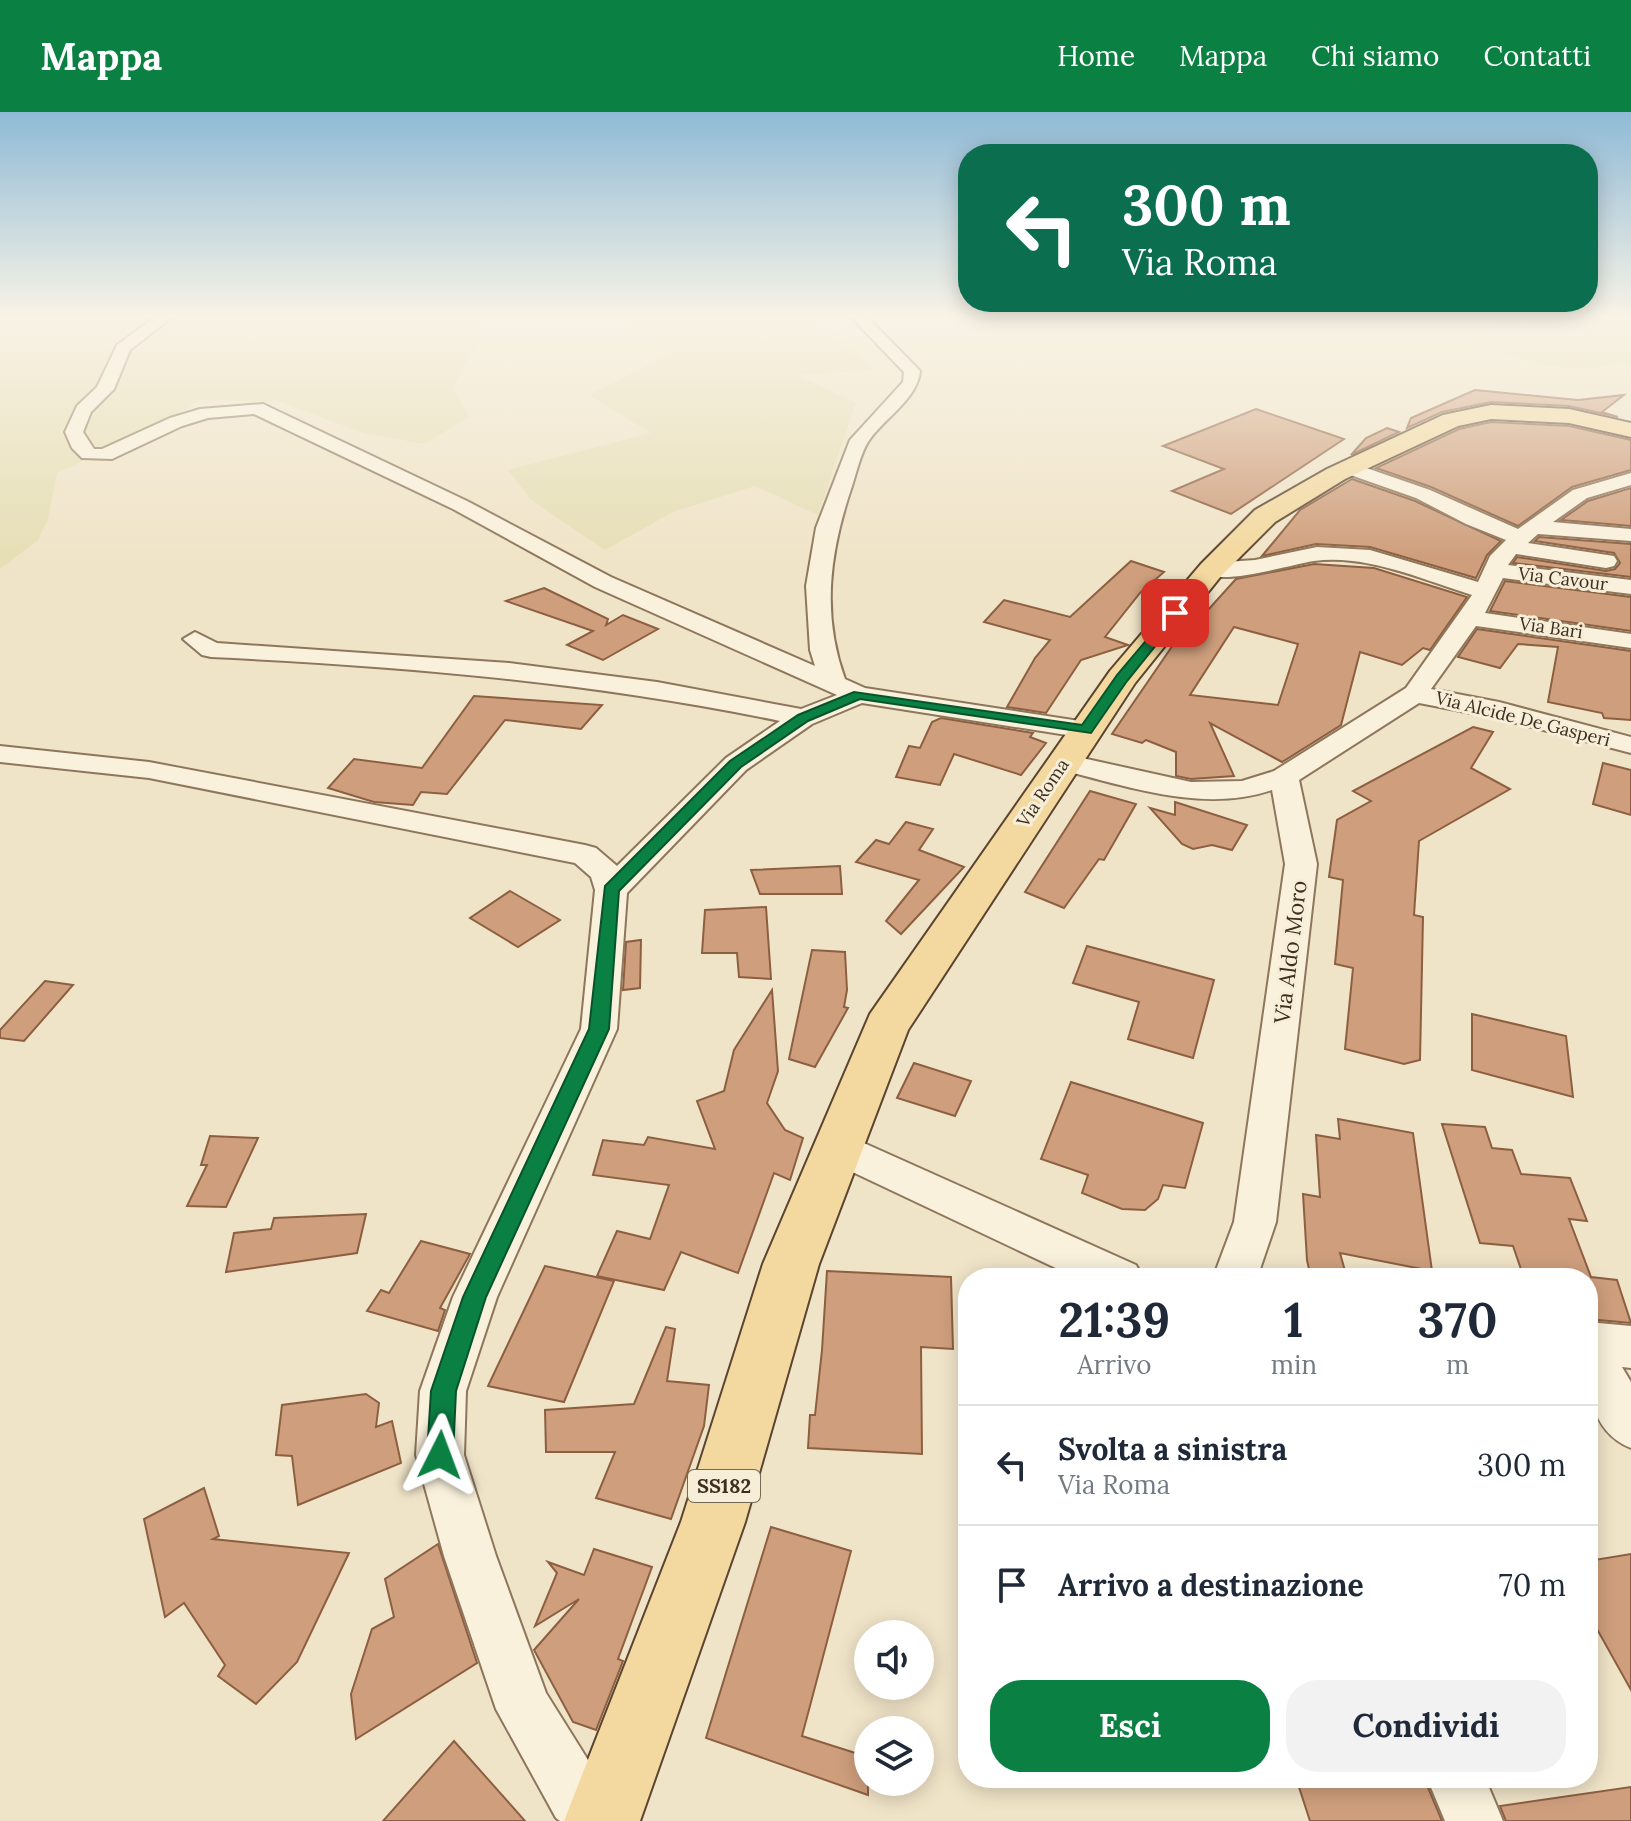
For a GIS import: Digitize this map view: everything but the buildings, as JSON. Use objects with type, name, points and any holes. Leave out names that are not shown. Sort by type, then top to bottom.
[{"type":"main road","name":"Via Roma","points":[[837,1147],[886,1026],[1064,762],[1122,678],[1211,570],[1265,516],[1349,468],[1451,420],[1491,412],[1569,416],[1631,430]]},
{"type":"main road","name":"SS182","points":[[602,1821],[713,1522],[791,1264],[837,1147]]},
{"type":"street","points":[[97,397],[83,410],[74,432],[81,448],[89,454],[105,455],[128,447],[176,422],[206,413],[257,408],[460,505],[603,582],[846,688],[1086,730]]},
{"type":"street","points":[[846,688],[822,650],[817,586],[827,528],[859,440],[898,397]]},
{"type":"street","points":[[1349,468],[1423,494],[1473,520],[1522,537],[1631,564]]},
{"type":"street","points":[[1064,762],[1191,791],[1245,790],[1284,777],[1415,694],[1471,618],[1501,556],[1522,537],[1580,494],[1628,482]]},
{"type":"street","points":[[1522,537],[1631,535]]},
{"type":"street","points":[[1211,570],[1255,567],[1317,554],[1370,557],[1485,592]]},
{"type":"street","name":"Via Cavour","points":[[1496,570],[1631,587]]},
{"type":"street","name":"Via Bari","points":[[1471,618],[1631,641]]},
{"type":"street","points":[[195,639],[211,650],[546,673],[692,693],[803,718]]},
{"type":"street","points":[[611,890],[736,764],[846,688]]},
{"type":"street","name":"Via Alcide De Gasperi","points":[[1415,694],[1499,710],[1631,745]]},
{"type":"street","points":[[0,754],[149,770],[585,855],[606,873],[611,890],[599,1029],[475,1297],[443,1391],[440,1455],[470,1556],[524,1709],[577,1797],[602,1821]]},
{"type":"street","name":"Via Aldo Moro","points":[[1239,1268],[1255,1222],[1301,864],[1284,777]]},
{"type":"street","points":[[837,1147],[1099,1268]]},
{"type":"street","points":[[1598,1344],[1631,1347]]},
{"type":"street","points":[[1598,1370],[1631,1425]]},
{"type":"street","points":[[1460,1788],[1474,1821]]},
{"type":"shaded area","points":[[0,397],[458,397],[469,417],[424,444],[363,433],[281,402],[201,400],[154,428],[57,473],[48,519],[38,540],[0,569]]},
{"type":"shaded area","points":[[592,397],[843,397],[856,403],[818,515],[755,486],[673,512],[605,550],[531,500],[508,470],[651,433]]},
{"type":"route","points":[[440,1455],[443,1391],[475,1297],[541,1161],[599,1029],[611,890],[736,764],[803,718],[859,695],[1086,730],[1122,678],[1175,613]]}]
